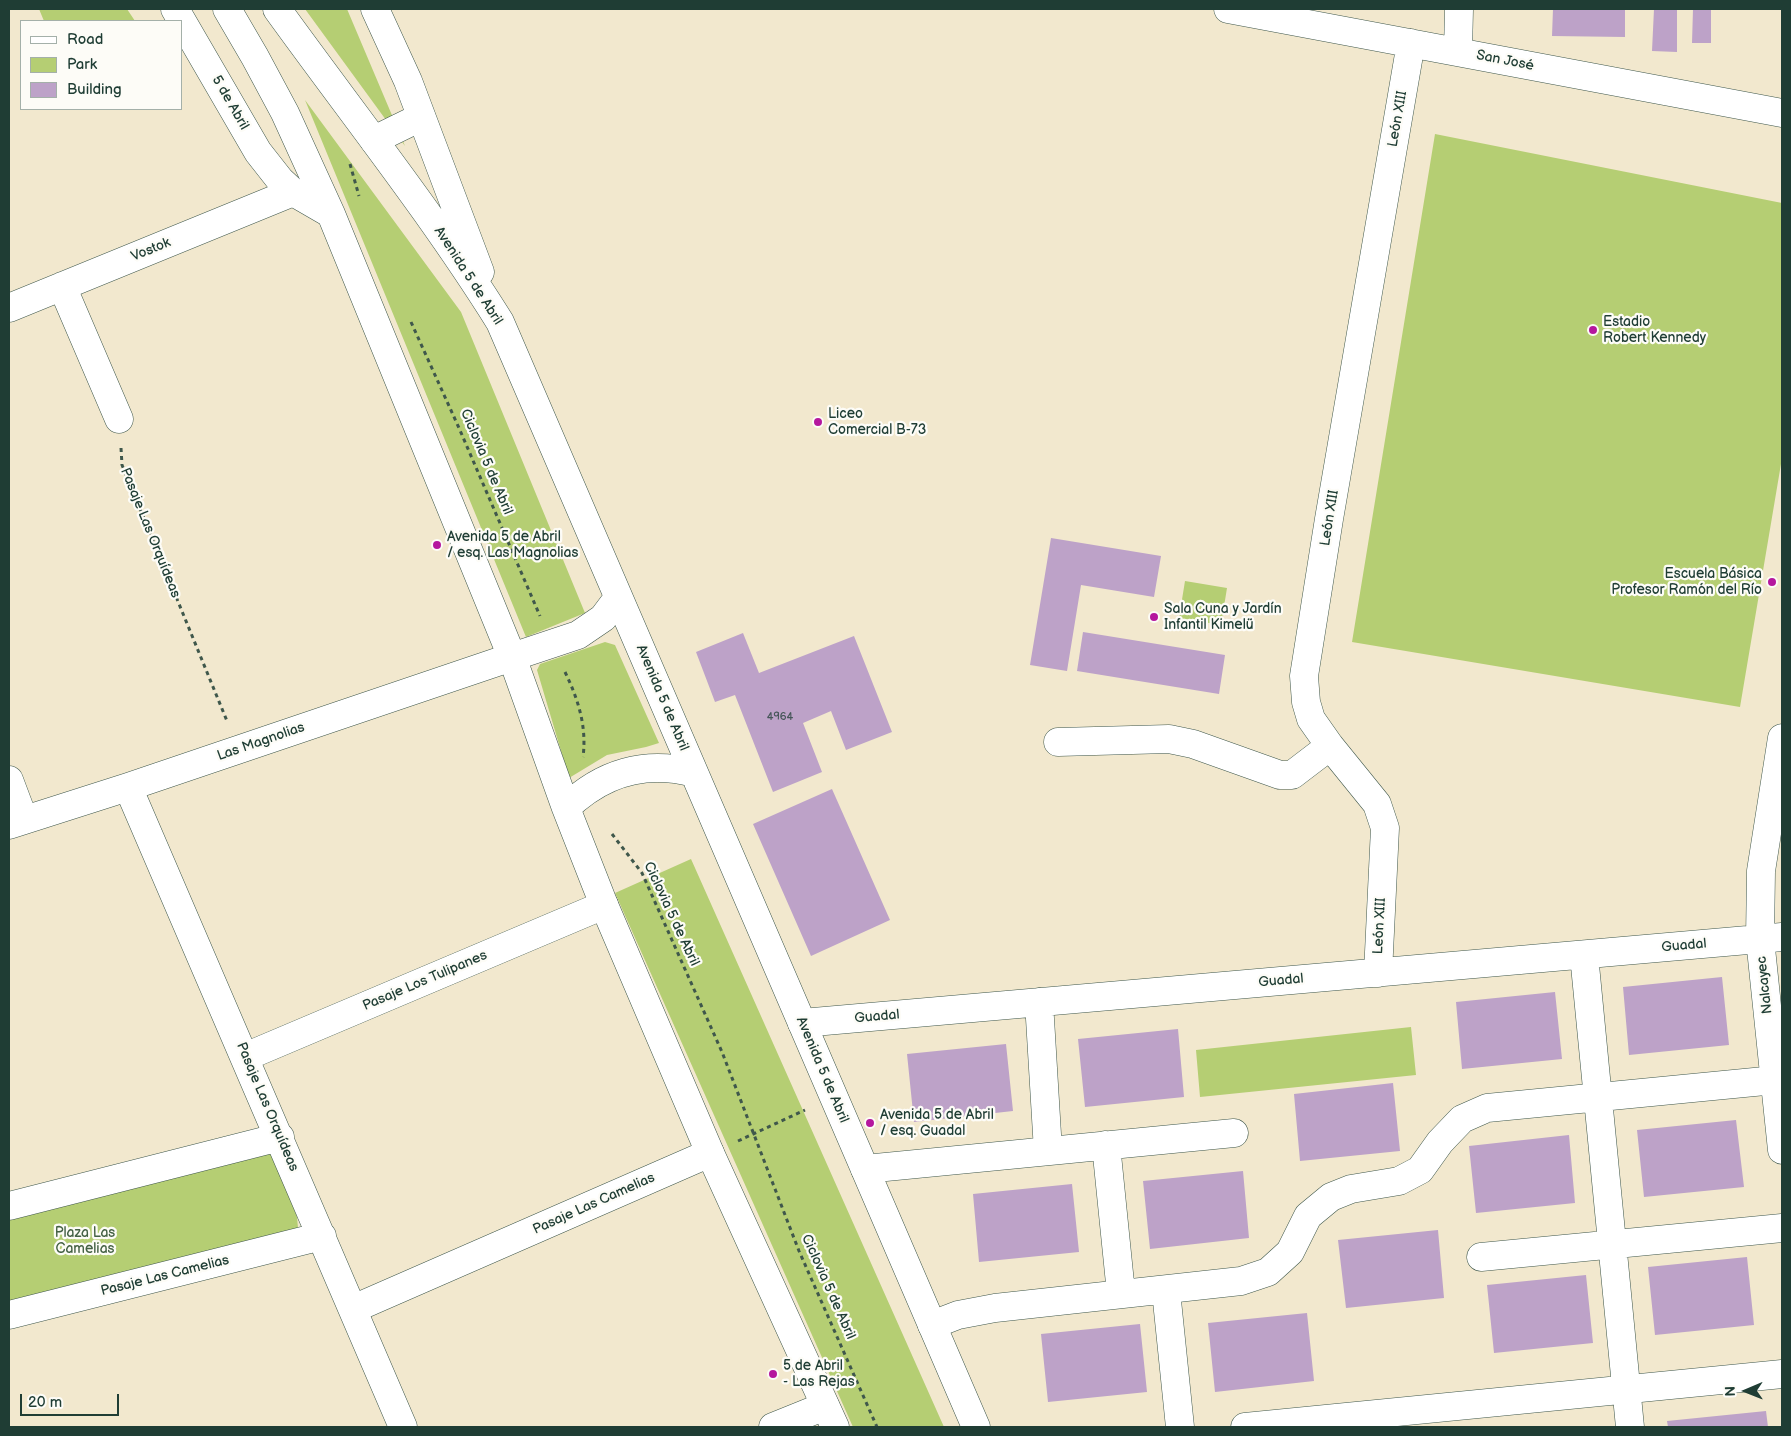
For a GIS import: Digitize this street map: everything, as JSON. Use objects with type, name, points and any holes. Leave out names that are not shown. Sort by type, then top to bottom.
[{"type":"street","name":"5 de Abril","points":[[175,9],[181,20]]},
{"type":"street","points":[[227,9],[256,57],[331,214],[512,657],[566,808],[604,905],[710,1153],[830,1416],[773,1427]]},
{"type":"street","name":"Avenida 5 de Abril","points":[[277,9],[446,240],[500,322],[976,1427]]},
{"type":"street","points":[[375,9],[408,81],[500,322]]},
{"type":"street","name":"San José","points":[[1228,9],[1782,113]]},
{"type":"street","points":[[1458,52],[1459,9]]},
{"type":"street","name":"5 de Abril","points":[[182,21],[258,152],[280,180],[293,192],[331,214]]},
{"type":"street","name":"León XIII","points":[[1378,973],[1385,828],[1377,804],[1330,746],[1311,719],[1306,702],[1304,676],[1329,519],[1411,43]]},
{"type":"street","points":[[374,140],[421,118]]},
{"type":"street","name":"Vostok","points":[[9,308],[293,192]]},
{"type":"street","points":[[62,286],[119,419]]},
{"type":"street","name":"Las Magnolias","points":[[16,822],[128,787],[578,635],[603,618],[618,598]]},
{"type":"street","name":"Nalcayec","points":[[1782,738],[1761,871],[1771,938],[1775,1080],[1782,1150]]},
{"type":"street","points":[[1058,742],[1169,739],[1193,744],[1280,775],[1292,775],[1330,746]]},
{"type":"street","points":[[566,808],[605,779],[622,773],[641,768],[660,767],[678,768],[694,773]]},
{"type":"street","points":[[9,780],[16,822]]},
{"type":"street","name":"Pasaje Las Orquídeas","points":[[128,787],[246,1057],[403,1427]]},
{"type":"street","name":"Pasaje Los Tulipanes","points":[[246,1057],[604,905]]},
{"type":"street","name":"Guadal","points":[[802,1023],[1771,938]]},
{"type":"street","points":[[1584,955],[1630,1427]]},
{"type":"street","points":[[1039,1002],[1048,1151]]},
{"type":"street","points":[[932,1325],[958,1315],[995,1308],[1121,1293],[1166,1291],[1241,1282],[1268,1272],[1290,1252],[1308,1216],[1331,1197],[1351,1189],[1399,1181],[1420,1170],[1440,1142],[1462,1119],[1487,1108],[1775,1080]]},
{"type":"street","points":[[865,1169],[1234,1133]]},
{"type":"street","points":[[9,1206],[280,1138]]},
{"type":"street","points":[[1106,1145],[1121,1293]]},
{"type":"street","name":"Pasaje Las Camelias","points":[[353,1309],[710,1153]]},
{"type":"street","points":[[1481,1258],[1782,1228]]},
{"type":"street","name":"Pasaje Las Camelias","points":[[9,1315],[322,1236]]},
{"type":"street","points":[[1166,1291],[1180,1427]]},
{"type":"street","points":[[1245,1427],[1455,1417],[1627,1390],[1782,1374]]},
{"type":"path","name":"Ciclovia 5 de Abril","points":[[411,321],[572,686],[584,729],[584,774],[588,790],[615,840],[642,873],[722,1052],[799,1251],[877,1427]]},
{"type":"path","name":"Pasaje Las Orquídeas","points":[[119,419],[122,465],[239,749]]},
{"type":"path","points":[[710,1153],[834,1097]]},
{"type":"green space","points":[[39,9],[127,9],[134,20],[44,20]]},
{"type":"green space","points":[[305,9],[347,9],[405,146]]},
{"type":"green space","points":[[305,100],[461,312],[585,613],[526,637]]},
{"type":"green space","name":"Estadio Robert Kennedy","points":[[1435,134],[1782,203],[1782,458],[1740,707],[1352,642]]},
{"type":"green space","points":[[1185,581],[1227,588],[1221,625],[1179,618]]},
{"type":"green space","points":[[605,642],[615,645],[659,743],[607,755],[569,778],[537,670],[540,664]]},
{"type":"green space","points":[[691,859],[944,1427],[853,1427],[615,893]]},
{"type":"green space","points":[[1411,1027],[1416,1075],[1200,1097],[1196,1050]]},
{"type":"green space","name":"Plaza Las Camelias","points":[[265,1151],[275,1159],[297,1217],[298,1228],[9,1307],[9,1214]]},
{"type":"building","points":[[1553,9],[1625,9],[1625,37],[1552,36]]},
{"type":"building","points":[[1654,9],[1677,9],[1677,52],[1652,51]]},
{"type":"building","points":[[1693,9],[1711,9],[1711,43],[1692,43]]},
{"type":"building","points":[[1051,538],[1161,556],[1154,597],[1081,585],[1067,671],[1030,665]]},
{"type":"building","points":[[1083,632],[1225,655],[1219,694],[1077,671]]},
{"type":"building","points":[[743,633],[759,673],[854,636],[892,732],[846,750],[831,711],[803,723],[822,772],[773,792],[735,695],[715,702],[696,652]]},
{"type":"building","points":[[832,789],[890,920],[811,956],[753,824]]},
{"type":"building","points":[[1722,977],[1729,1045],[1629,1055],[1623,987]]},
{"type":"building","points":[[1555,992],[1562,1059],[1462,1069],[1456,1002]]},
{"type":"building","points":[[1178,1029],[1184,1097],[1085,1107],[1078,1039]]},
{"type":"building","points":[[1006,1044],[1013,1111],[914,1122],[907,1054]]},
{"type":"building","points":[[1393,1083],[1400,1151],[1300,1161],[1294,1094]]},
{"type":"building","points":[[1736,1120],[1744,1187],[1644,1197],[1637,1130]]},
{"type":"building","points":[[1569,1135],[1575,1203],[1476,1213],[1469,1146]]},
{"type":"building","points":[[1243,1171],[1249,1238],[1150,1249],[1143,1181]]},
{"type":"building","points":[[1072,1184],[1079,1252],[979,1262],[973,1194]]},
{"type":"building","points":[[1438,1230],[1444,1298],[1346,1308],[1338,1240]]},
{"type":"building","points":[[1747,1257],[1754,1325],[1655,1335],[1648,1267]]},
{"type":"building","points":[[1586,1275],[1593,1343],[1494,1353],[1487,1285]]},
{"type":"building","points":[[1307,1313],[1314,1381],[1215,1392],[1208,1323]]},
{"type":"building","points":[[1140,1324],[1147,1392],[1048,1402],[1041,1334]]},
{"type":"building","points":[[1766,1411],[1768,1427],[1668,1427],[1667,1421]]},
{"type":"place","name":"Estadio Robert Kennedy","points":[[1593,330]]},
{"type":"place","name":"Liceo Comercial B-73","points":[[818,422]]},
{"type":"place","name":"Avenida 5 de Abril / esq. Las Magnolias","points":[[437,545]]},
{"type":"place","name":"Escuela Básica Profesor Ramón del Río","points":[[1772,582]]},
{"type":"place","name":"Sala Cuna y Jardín Infantil Kimelü","points":[[1154,617]]},
{"type":"place","name":"Avenida 5 de Abril / esq. Guadal","points":[[870,1123]]},
{"type":"place","name":"5 de Abril - Las Rejas","points":[[773,1374]]}]
